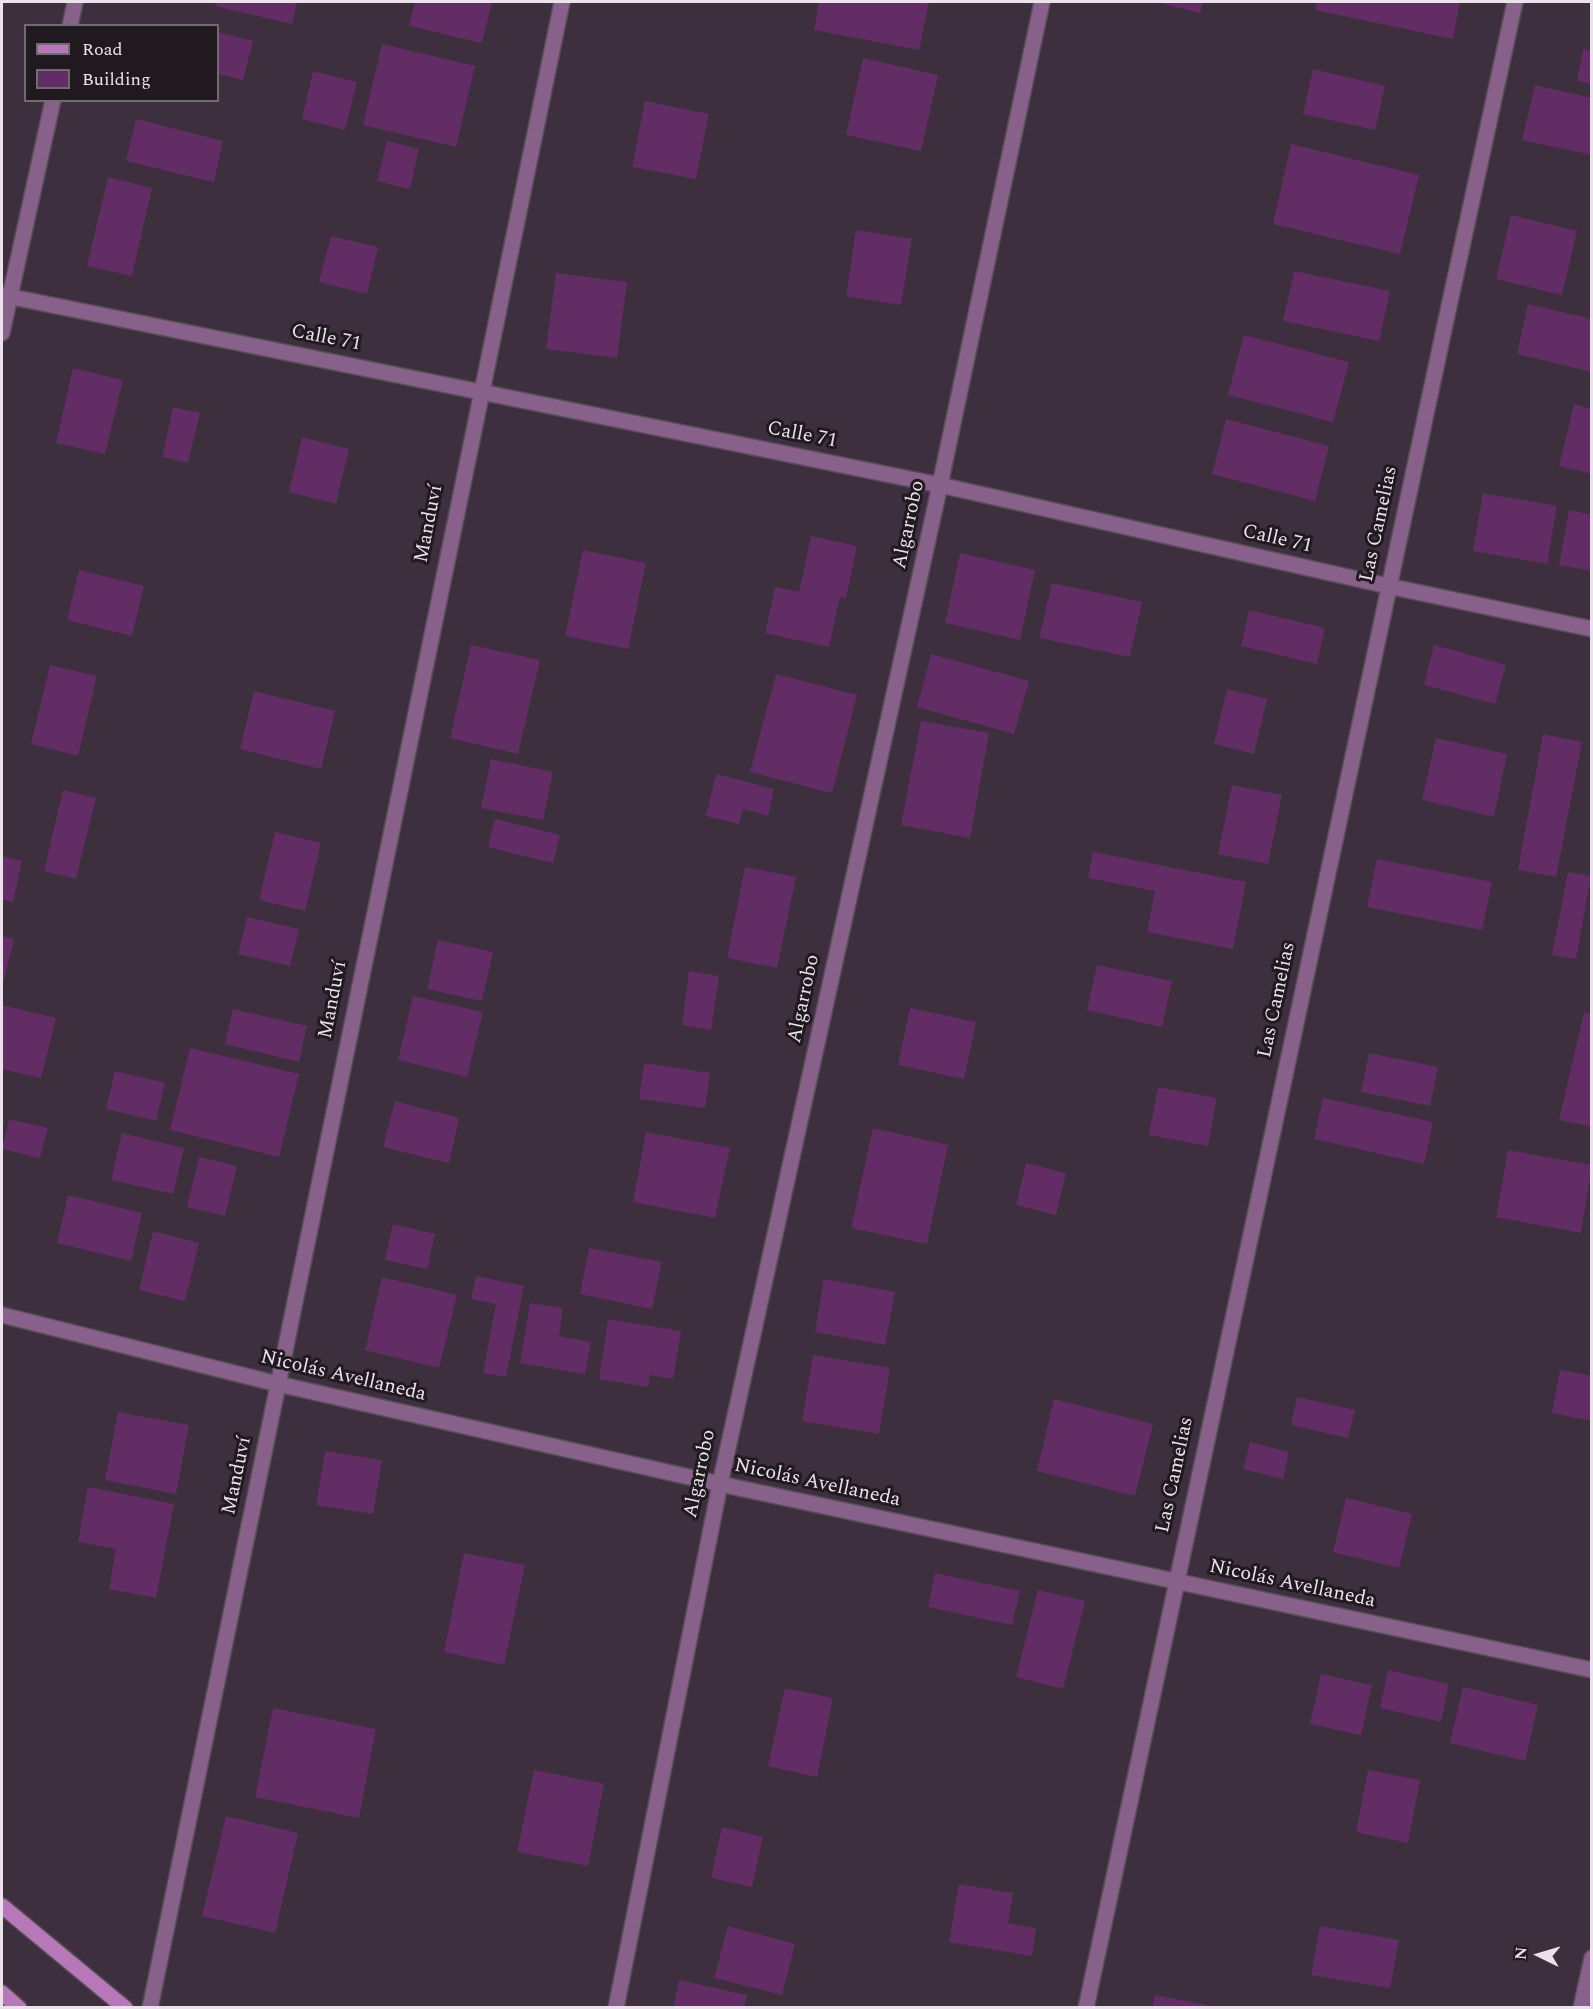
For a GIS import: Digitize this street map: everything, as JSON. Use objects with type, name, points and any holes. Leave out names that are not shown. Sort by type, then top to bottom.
[{"type":"main road","points":[[2,1906],[125,2007]]},
{"type":"main road","points":[[2,1993],[20,2007]]},
{"type":"street","points":[[70,24],[75,2]]},
{"type":"street","name":"Manduví","points":[[150,2007],[478,392],[562,2]]},
{"type":"street","name":"Algarrobo","points":[[616,2007],[720,1484],[940,485],[1042,2]]},
{"type":"street","name":"Las Camelias","points":[[1086,2007],[1388,586],[1515,2]]},
{"type":"street","points":[[2,333],[5,296],[53,102]]},
{"type":"street","name":"Calle 71","points":[[5,296],[940,485],[1388,586],[1592,629]]},
{"type":"street","name":"Nicolás Avellaneda","points":[[2,1315],[278,1384],[720,1484],[1592,1670]]},
{"type":"street","points":[[1581,2007],[1592,1958]]},
{"type":"building","points":[[216,2],[297,2],[292,24],[215,6]]},
{"type":"building","points":[[415,2],[492,2],[482,43],[409,26]]},
{"type":"building","points":[[819,2],[929,2],[919,50],[814,30]]},
{"type":"building","points":[[1156,2],[1203,2],[1200,13]]},
{"type":"building","points":[[1317,2],[1460,2],[1453,39],[1315,10]]},
{"type":"building","points":[[219,32],[253,41],[243,80],[219,74]]},
{"type":"building","points":[[382,44],[475,66],[456,147],[363,125]]},
{"type":"building","points":[[1583,49],[1592,51],[1592,84],[1577,81]]},
{"type":"building","points":[[863,58],[938,75],[921,151],[846,135]]},
{"type":"building","points":[[1313,69],[1385,86],[1375,130],[1303,114]]},
{"type":"building","points":[[313,71],[357,82],[345,130],[302,119]]},
{"type":"building","points":[[1535,85],[1592,98],[1592,155],[1522,140]]},
{"type":"building","points":[[645,101],[709,114],[696,179],[632,167]]},
{"type":"building","points":[[136,119],[223,141],[214,182],[126,161]]},
{"type":"building","points":[[387,141],[419,149],[410,189],[377,181]]},
{"type":"building","points":[[1291,144],[1419,175],[1400,254],[1273,224]]},
{"type":"building","points":[[108,177],[152,188],[132,276],[87,266]]},
{"type":"building","points":[[1511,215],[1577,231],[1562,295],[1496,279]]},
{"type":"building","points":[[856,230],[912,239],[901,305],[846,296]]},
{"type":"building","points":[[331,236],[378,247],[367,294],[319,282]]},
{"type":"building","points":[[1294,271],[1390,291],[1379,341],[1283,321]]},
{"type":"building","points":[[556,273],[627,282],[617,358],[546,349]]},
{"type":"building","points":[[1528,304],[1592,319],[1592,372],[1517,354]]},
{"type":"building","points":[[1244,335],[1349,362],[1333,422],[1228,395]]},
{"type":"building","points":[[73,368],[123,380],[105,454],[56,443]]},
{"type":"building","points":[[1574,404],[1592,409],[1592,474],[1559,466]]},
{"type":"building","points":[[173,407],[200,413],[188,463],[162,457]]},
{"type":"building","points":[[1226,419],[1329,446],[1315,501],[1212,474]]},
{"type":"building","points":[[302,437],[349,449],[336,504],[289,492]]},
{"type":"building","points":[[1483,493],[1557,506],[1547,564],[1473,551]]},
{"type":"building","points":[[1569,510],[1592,515],[1592,571],[1559,565]]},
{"type":"building","points":[[811,536],[857,546],[846,598],[840,597],[829,647],[765,633],[775,587],[799,592]]},
{"type":"building","points":[[583,550],[646,563],[628,649],[565,636]]},
{"type":"building","points":[[960,553],[1035,570],[1020,640],[945,623]]},
{"type":"building","points":[[79,570],[144,586],[132,636],[67,620]]},
{"type":"building","points":[[1052,583],[1142,602],[1130,657],[1039,638]]},
{"type":"building","points":[[1249,610],[1325,628],[1317,664],[1241,646]]},
{"type":"building","points":[[471,645],[540,660],[518,754],[450,738]]},
{"type":"building","points":[[1434,645],[1506,665],[1495,704],[1424,685]]},
{"type":"building","points":[[931,654],[1029,681],[1014,734],[917,707]]},
{"type":"building","points":[[50,665],[97,676],[78,756],[31,744]]},
{"type":"building","points":[[776,674],[857,695],[832,793],[750,772]]},
{"type":"building","points":[[1227,689],[1267,699],[1254,754],[1214,744]]},
{"type":"building","points":[[254,691],[335,711],[321,769],[240,749]]},
{"type":"building","points":[[921,721],[989,733],[970,838],[901,825]]},
{"type":"building","points":[[1543,734],[1582,742],[1556,877],[1518,870]]},
{"type":"building","points":[[1436,738],[1507,754],[1494,817],[1422,800]]},
{"type":"building","points":[[491,759],[553,772],[543,820],[481,808]]},
{"type":"building","points":[[716,774],[774,789],[768,816],[743,809],[739,824],[706,816]]},
{"type":"building","points":[[1232,785],[1282,795],[1268,864],[1218,854]]},
{"type":"building","points":[[63,790],[96,798],[76,879],[44,871]]},
{"type":"building","points":[[495,819],[560,835],[553,863],[488,847]]},
{"type":"building","points":[[275,832],[321,843],[305,911],[259,900]]},
{"type":"building","points":[[1093,852],[1246,882],[1233,949],[1147,932],[1155,891],[1088,878]]},
{"type":"building","points":[[2,856],[22,861],[13,902],[2,900]]},
{"type":"building","points":[[1377,859],[1492,882],[1482,930],[1367,907]]},
{"type":"building","points":[[745,867],[796,877],[777,968],[727,958]]},
{"type":"building","points":[[1568,872],[1591,876],[1576,959],[1552,955]]},
{"type":"building","points":[[247,917],[299,929],[290,966],[238,954]]},
{"type":"building","points":[[2,936],[14,939],[2,987]]},
{"type":"building","points":[[438,940],[493,952],[482,1001],[427,989]]},
{"type":"building","points":[[1097,965],[1172,981],[1162,1027],[1087,1010]]},
{"type":"building","points":[[689,971],[719,976],[711,1030],[682,1025]]},
{"type":"building","points":[[413,996],[483,1012],[467,1077],[398,1060]]},
{"type":"building","points":[[2,1005],[56,1018],[41,1078],[2,1069]]},
{"type":"building","points":[[910,1008],[976,1022],[964,1079],[898,1065]]},
{"type":"building","points":[[233,1009],[307,1026],[299,1062],[225,1044]]},
{"type":"building","points":[[1584,1012],[1592,1014],[1592,1127],[1559,1120]]},
{"type":"building","points":[[190,1048],[299,1074],[279,1157],[170,1130]]},
{"type":"building","points":[[1369,1053],[1438,1067],[1430,1106],[1361,1092]]},
{"type":"building","points":[[644,1063],[710,1073],[705,1108],[639,1099]]},
{"type":"building","points":[[115,1071],[165,1083],[156,1121],[106,1109]]},
{"type":"building","points":[[1158,1087],[1217,1098],[1208,1146],[1149,1135]]},
{"type":"building","points":[[1323,1098],[1433,1122],[1424,1164],[1314,1139]]},
{"type":"building","points":[[395,1101],[459,1118],[449,1163],[383,1147]]},
{"type":"building","points":[[9,1119],[48,1128],[40,1158],[2,1149]]},
{"type":"building","points":[[873,1128],[948,1145],[927,1244],[851,1228]]},
{"type":"building","points":[[646,1132],[730,1148],[715,1218],[633,1202]]},
{"type":"building","points":[[122,1133],[184,1148],[173,1194],[111,1180]]},
{"type":"building","points":[[1508,1150],[1592,1165],[1581,1233],[1496,1217]]},
{"type":"building","points":[[199,1157],[237,1166],[225,1216],[187,1207]]},
{"type":"building","points":[[1026,1163],[1066,1173],[1056,1215],[1016,1205]]},
{"type":"building","points":[[68,1195],[142,1213],[131,1261],[57,1243]]},
{"type":"building","points":[[393,1224],[435,1234],[427,1269],[385,1260]]},
{"type":"building","points":[[153,1231],[199,1243],[185,1301],[139,1290]]},
{"type":"building","points":[[589,1248],[662,1262],[652,1309],[580,1294]]},
{"type":"building","points":[[476,1276],[524,1286],[506,1377],[483,1373],[496,1304],[471,1299]]},
{"type":"building","points":[[382,1277],[457,1295],[439,1368],[365,1350]]},
{"type":"building","points":[[824,1279],[895,1292],[885,1345],[815,1332]]},
{"type":"building","points":[[530,1303],[563,1308],[559,1336],[591,1342],[585,1374],[520,1363]]},
{"type":"building","points":[[608,1319],[681,1331],[673,1379],[650,1375],[648,1387],[599,1379]]},
{"type":"building","points":[[813,1355],[890,1368],[879,1434],[802,1421]]},
{"type":"building","points":[[1560,1370],[1592,1376],[1592,1421],[1552,1413]]},
{"type":"building","points":[[1297,1397],[1355,1410],[1348,1438],[1291,1425]]},
{"type":"building","points":[[1054,1399],[1153,1424],[1135,1496],[1037,1471]]},
{"type":"building","points":[[118,1412],[189,1425],[176,1494],[105,1480]]},
{"type":"building","points":[[1250,1442],[1289,1452],[1283,1479],[1243,1469]]},
{"type":"building","points":[[325,1451],[382,1460],[373,1514],[316,1505]]},
{"type":"building","points":[[88,1487],[174,1504],[156,1598],[109,1589],[116,1549],[78,1542]]},
{"type":"building","points":[[1346,1498],[1412,1514],[1399,1568],[1333,1552]]},
{"type":"building","points":[[464,1553],[525,1565],[504,1665],[444,1652]]},
{"type":"building","points":[[935,1573],[1020,1591],[1012,1625],[928,1607]]},
{"type":"building","points":[[1038,1590],[1085,1601],[1063,1689],[1016,1677]]},
{"type":"building","points":[[1388,1670],[1449,1684],[1441,1722],[1380,1708]]},
{"type":"building","points":[[1321,1674],[1372,1685],[1361,1735],[1310,1724]]},
{"type":"building","points":[[1463,1687],[1538,1705],[1525,1761],[1450,1743]]},
{"type":"building","points":[[785,1688],[833,1698],[817,1777],[768,1766]]},
{"type":"building","points":[[273,1708],[376,1729],[359,1818],[255,1797]]},
{"type":"building","points":[[534,1770],[604,1784],[588,1866],[517,1852]]},
{"type":"building","points":[[1368,1770],[1420,1780],[1408,1843],[1356,1832]]},
{"type":"building","points":[[226,1816],[298,1833],[275,1933],[202,1916]]},
{"type":"building","points":[[722,1827],[763,1837],[752,1887],[711,1878]]},
{"type":"building","points":[[959,1884],[1013,1893],[1008,1923],[1036,1928],[1032,1956],[949,1942]]},
{"type":"building","points":[[728,1926],[795,1944],[782,1995],[714,1978]]},
{"type":"building","points":[[1320,1926],[1399,1940],[1390,1988],[1311,1975]]},
{"type":"building","points":[[679,1980],[747,1995],[744,2008],[673,2008]]},
{"type":"building","points":[[1155,1995],[1213,2006],[1213,2008],[1152,2008]]}]
